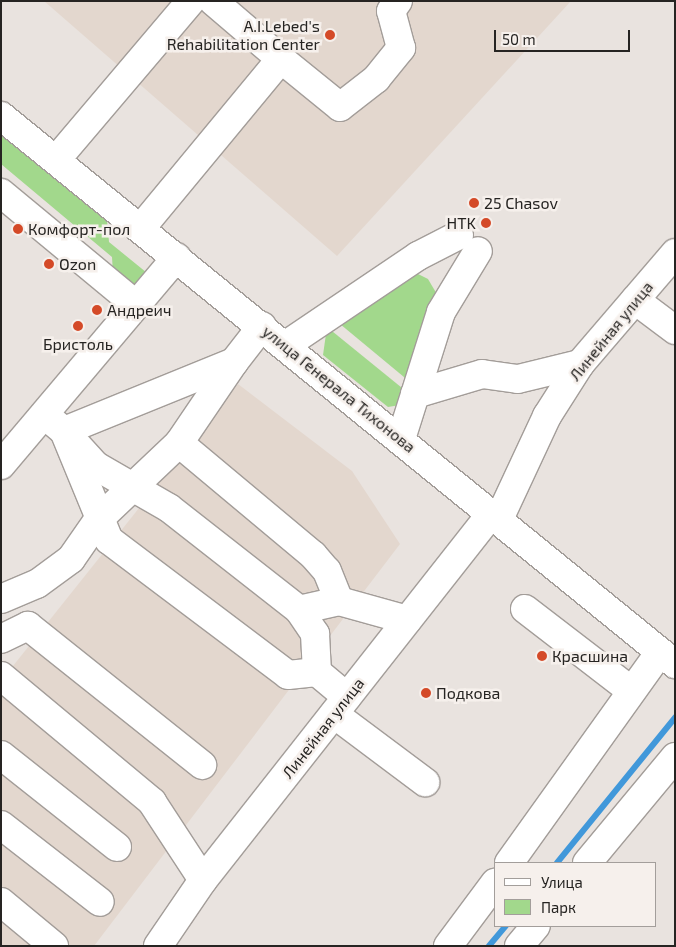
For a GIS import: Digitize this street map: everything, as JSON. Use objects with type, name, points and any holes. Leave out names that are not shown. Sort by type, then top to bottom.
[{"type":"main road","points":[[56,160],[191,1]]},
{"type":"main road","points":[[213,1],[340,107],[376,79],[401,48],[392,11],[398,1]]},
{"type":"main road","points":[[141,228],[282,59]]},
{"type":"main road","name":"улица Генерала Тихонова","points":[[1,116],[286,345],[667,658]]},
{"type":"main road","points":[[1,192],[134,303]]},
{"type":"main road","points":[[286,345],[418,256],[468,243],[442,312],[401,439]]},
{"type":"main road","name":"Линейная улица","points":[[158,946],[203,880],[407,620],[495,516],[547,416],[580,364],[675,253]]},
{"type":"main road","points":[[1,465],[55,423],[134,303],[150,291],[177,257]]},
{"type":"main road","points":[[635,300],[675,330]]},
{"type":"main road","points":[[1,599],[37,584],[71,559],[98,520],[135,487],[179,443],[234,362],[262,326]]},
{"type":"main road","points":[[55,423],[234,362]]},
{"type":"main road","points":[[415,394],[482,374],[518,379],[580,364]]},
{"type":"main road","points":[[55,423],[96,466],[135,487],[298,610],[315,634],[317,672],[341,705],[425,782]]},
{"type":"main road","points":[[55,423],[98,520],[109,540],[288,675],[317,672]]},
{"type":"main road","points":[[179,443],[313,555],[327,572],[339,601]]},
{"type":"main road","points":[[28,626],[37,584]]},
{"type":"main road","points":[[298,610],[339,601],[407,620]]},
{"type":"main road","points":[[525,609],[629,689]]},
{"type":"main road","points":[[1,639],[28,626]]},
{"type":"main road","points":[[28,626],[202,765]]},
{"type":"main road","points":[[510,862],[629,689],[667,658]]},
{"type":"main road","points":[[1,676],[152,802],[203,880]]},
{"type":"main road","points":[[1,755],[117,847]]},
{"type":"main road","points":[[588,862],[675,757]]},
{"type":"main road","points":[[1,825],[100,902]]},
{"type":"main road","points":[[448,946],[493,886]]},
{"type":"main road","points":[[1,902],[54,946]]},
{"type":"main road","points":[[519,946],[535,927]]},
{"type":"shaded area","points":[[44,1],[571,1],[337,256]]},
{"type":"shaded area","points":[[238,384],[352,471],[400,544],[94,946],[1,946],[1,681]]},
{"type":"green space","points":[[1,134],[107,220],[109,242],[152,277],[132,290],[113,274],[112,257],[1,164]]},
{"type":"green space","points":[[414,272],[428,279],[438,296],[410,382],[334,319]]},
{"type":"green space","points":[[327,327],[407,392],[400,405],[388,407],[323,355]]},
{"type":"waterway","points":[[558,862],[675,718]]},
{"type":"waterway","points":[[489,946],[505,927]]},
{"type":"place","name":"A.I.Lebed's Rehabilitation Center","points":[[330,35]]},
{"type":"place","name":"25 Chasov","points":[[474,203]]},
{"type":"place","name":"HTK","points":[[486,223]]},
{"type":"place","name":"Комфорт-пол","points":[[18,229]]},
{"type":"place","name":"Ozon","points":[[49,264]]},
{"type":"place","name":"Андреич","points":[[97,310]]},
{"type":"place","name":"Бристоль","points":[[78,326]]},
{"type":"place","name":"Красшина","points":[[542,656]]},
{"type":"place","name":"Подкова","points":[[426,693]]}]
